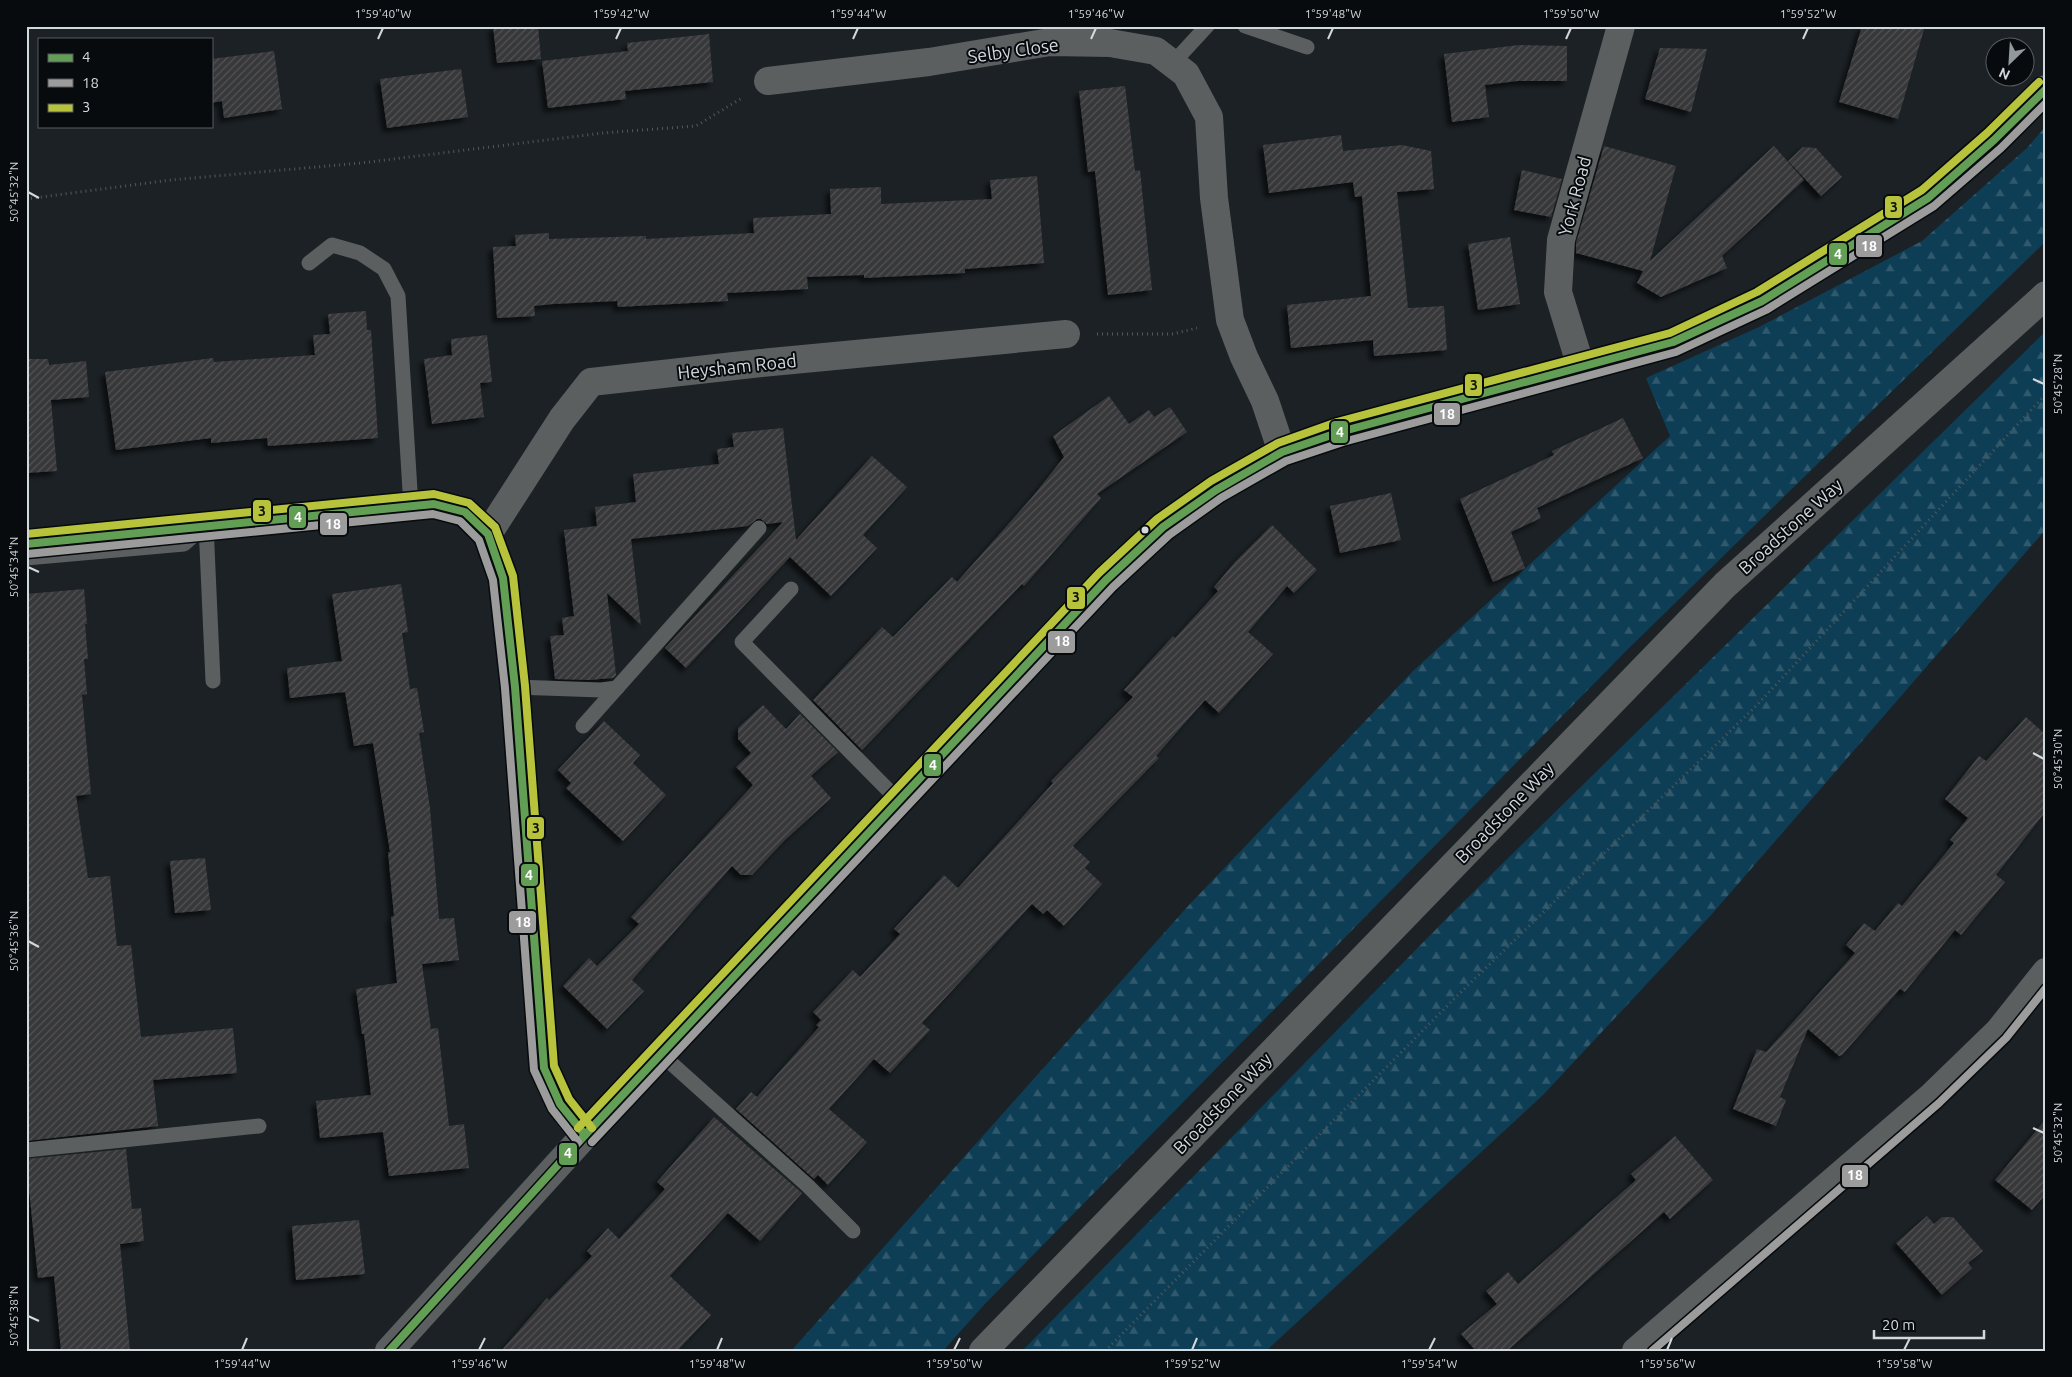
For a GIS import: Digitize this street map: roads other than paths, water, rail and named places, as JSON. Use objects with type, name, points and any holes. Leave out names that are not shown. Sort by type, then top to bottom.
[{"type":"street","name":"York Road","points":[[1582,367],[1558,292],[1561,240],[1621,26]]},
{"type":"street","name":"Selby Close","points":[[768,81],[929,62],[1050,42],[1110,43],[1156,51],[1186,74],[1209,117],[1214,198],[1230,320],[1244,357],[1265,401],[1282,452]]},
{"type":"street","points":[[389,1351],[586,1135],[1106,580],[1163,527],[1216,490],[1282,452],[1340,432],[1673,342],[1762,301],[1928,198],[1994,140],[2046,89]]},
{"type":"street","name":"Broadstone Way","points":[[983,1351],[1725,585],[2046,295]]},
{"type":"street","name":"Heysham Road","points":[[488,534],[556,427],[591,382],[761,363],[1066,334]]},
{"type":"street","points":[[26,544],[434,504],[465,512],[488,534],[503,578],[515,687],[544,1068],[557,1099],[569,1119],[586,1135]]},
{"type":"street","points":[[1636,1351],[1932,1096],[1999,1031],[2046,972]]},
{"type":"lane","points":[[1172,64],[1207,26]]},
{"type":"lane","points":[[1245,26],[1307,47]]},
{"type":"lane","points":[[310,263],[332,245],[360,253],[384,269],[398,296],[411,507]]},
{"type":"lane","points":[[26,558],[184,544],[206,525]]},
{"type":"lane","points":[[206,525],[213,681]]},
{"type":"lane","points":[[583,726],[758,528]]},
{"type":"lane","points":[[792,588],[742,642],[900,801]]},
{"type":"lane","points":[[515,687],[601,690],[617,688]]},
{"type":"lane","points":[[662,1055],[807,1185],[853,1231]]},
{"type":"lane","points":[[26,1150],[259,1126]]}]
